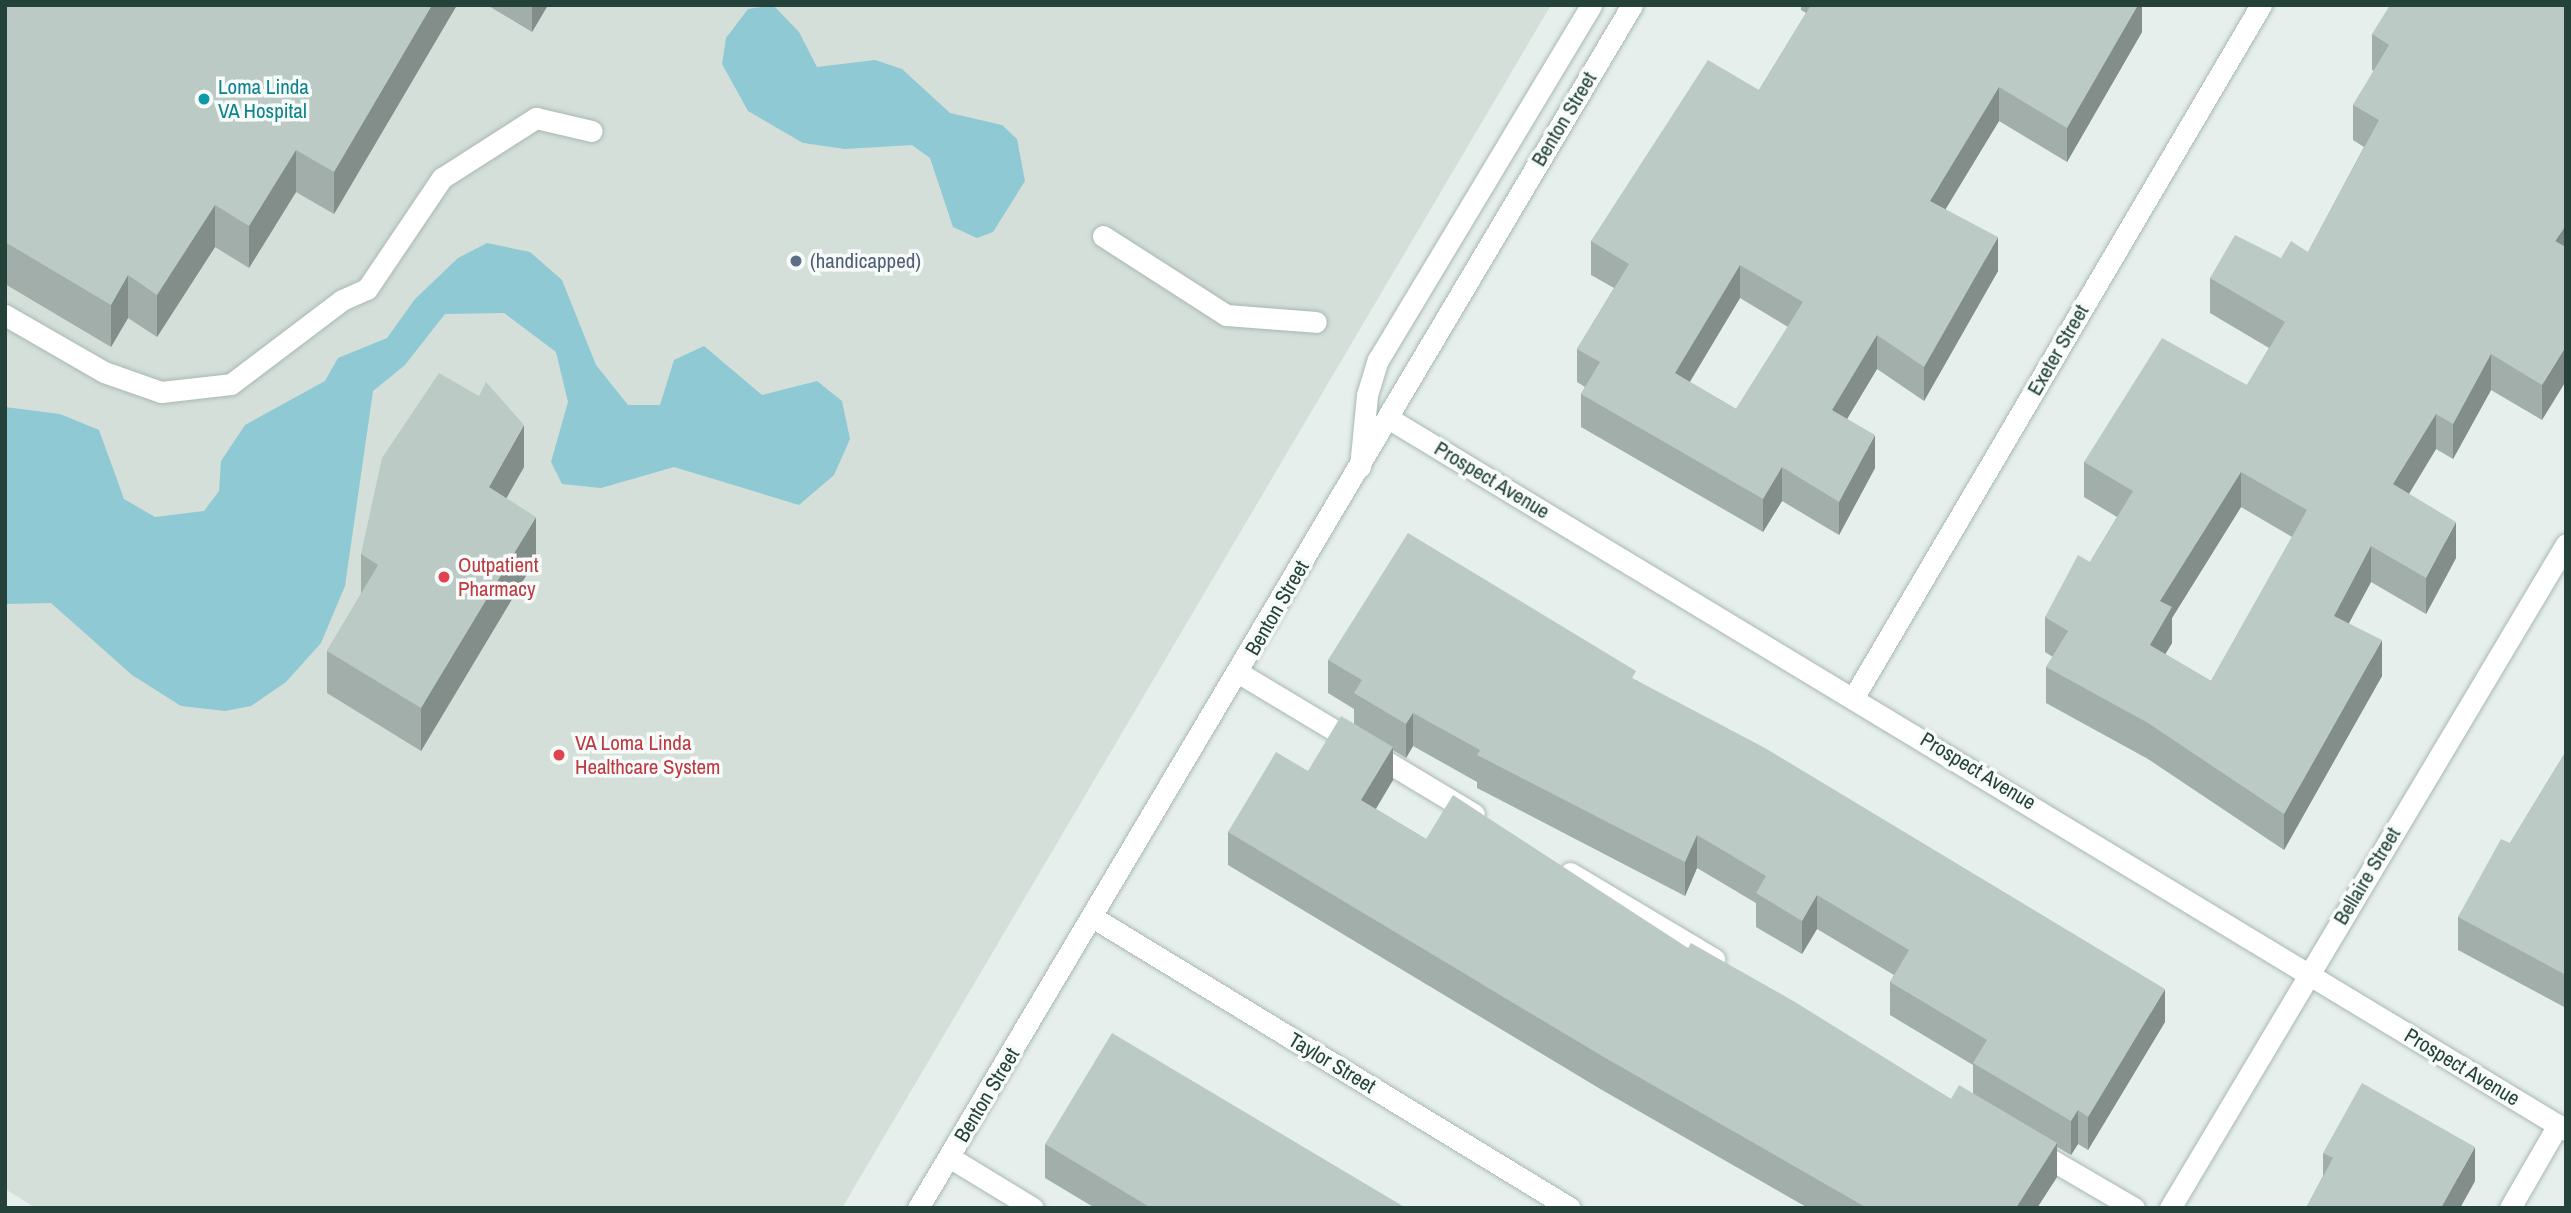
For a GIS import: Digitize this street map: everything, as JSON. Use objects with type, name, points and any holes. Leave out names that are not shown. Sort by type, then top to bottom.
[{"type":"street","points":[[1360,467],[1367,395],[1378,360],[1591,5]]},
{"type":"street","name":"Benton Street","points":[[918,1208],[1094,918],[1632,5]]},
{"type":"street","name":"Exeter Street","points":[[1855,695],[2261,5]]},
{"type":"street","points":[[5,315],[104,372],[161,392],[231,384],[342,300],[367,289],[442,178],[536,118],[592,131]]},
{"type":"street","points":[[1103,236],[1226,315],[1316,322]]},
{"type":"street","name":"Prospect Avenue","points":[[1388,418],[1855,695],[2562,1127]]},
{"type":"street","name":"Bellaire Street","points":[[2170,1208],[2566,544]]},
{"type":"street","points":[[1239,673],[1499,830]]},
{"type":"street","points":[[1546,858],[1736,972]]},
{"type":"street","name":"Taylor Street","points":[[1094,918],[1570,1208]]},
{"type":"street","points":[[2510,1208],[2562,1127]]},
{"type":"street","points":[[2017,1139],[2134,1208]]},
{"type":"street","points":[[949,1157],[1033,1208]]},
{"type":"shaded area","name":"VA Loma Linda Healthcare System","points":[[5,5],[1551,5],[842,1208],[36,1208],[5,1189]]},
{"type":"water","points":[[773,5],[799,32],[817,67],[875,60],[902,69],[950,113],[1002,125],[1017,139],[1025,181],[993,232],[977,238],[953,227],[930,158],[912,145],[845,149],[803,143],[748,111],[722,64],[726,38],[748,9]]},
{"type":"water","points":[[487,243],[530,252],[562,280],[596,365],[628,405],[660,405],[674,360],[704,346],[762,395],[817,381],[842,401],[850,439],[834,475],[799,505],[674,467],[601,488],[562,484],[551,462],[568,402],[556,352],[504,313],[445,314],[405,365],[373,391],[345,586],[321,643],[286,682],[251,706],[225,711],[181,706],[132,675],[51,603],[5,604],[5,407],[60,414],[99,430],[124,499],[155,517],[204,511],[219,491],[221,461],[245,425],[325,381],[338,358],[387,338],[415,299],[458,258]]},
{"type":"building","name":"Loma Linda VA Hospital","points":[[5,5],[432,5],[334,172],[296,150],[249,226],[215,205],[157,295],[128,275],[111,305],[5,242]]},
{"type":"building","points":[[1811,5],[2138,5],[2067,128],[1999,87],[1930,201],[1998,237],[1924,367],[1877,335],[1832,410],[1875,435],[1839,502],[1782,467],[1763,499],[1581,394],[1600,362],[1577,349],[1629,264],[1591,241],[1708,60],[1759,90]],"holes":[[[1740,265],[1803,302],[1736,409],[1675,373]]]},
{"type":"building","points":[[2390,5],[2566,5],[2566,225],[2555,241],[2566,247],[2566,346],[2542,385],[2491,354],[2453,424],[2436,414],[2393,484],[2456,522],[2426,578],[2371,546],[2334,616],[2382,640],[2284,814],[2148,723],[2046,667],[2068,631],[2045,617],[2078,555],[2090,562],[2133,491],[2084,462],[2162,338],[2247,385],[2285,322],[2210,278],[2235,235],[2281,258],[2291,241],[2308,252],[2379,120],[2353,105],[2389,45],[2372,34]],"holes":[[[2241,472],[2307,510],[2211,681],[2150,645],[2172,607],[2160,601]]]},
{"type":"building","name":"Outpatient Pharmacy","points":[[439,373],[479,396],[486,382],[524,425],[489,487],[536,517],[421,708],[327,651],[378,565],[361,554],[382,458]]},
{"type":"building","points":[[1408,533],[1636,671],[1632,678],[1765,748],[2165,989],[2088,1117],[2078,1110],[2071,1121],[1973,1063],[1987,1040],[1890,982],[1909,950],[1817,895],[1802,921],[1756,893],[1766,876],[1697,835],[1685,862],[1477,755],[1480,750],[1413,713],[1406,724],[1354,693],[1362,680],[1328,660]]},
{"type":"building","points":[[1341,716],[1393,747],[1361,800],[1426,839],[1453,795],[1688,948],[1691,943],[1795,1002],[1951,1099],[1959,1085],[2057,1143],[2016,1208],[1867,1208],[1602,1056],[1228,832],[1276,752],[1308,771]]},
{"type":"building","points":[[2566,751],[2566,975],[2458,917],[2501,839],[2510,843]]},
{"type":"building","points":[[1112,1033],[1406,1208],[1151,1208],[1045,1144]]},
{"type":"building","points":[[2362,1083],[2475,1147],[2441,1208],[2306,1208],[2333,1158],[2323,1153]]},
{"type":"place","name":"Loma Linda VA Hospital","points":[[204,99]]},
{"type":"place","name":"(handicapped)","points":[[796,261]]},
{"type":"place","name":"Outpatient Pharmacy","points":[[444,577]]},
{"type":"place","name":"VA Loma Linda Healthcare System","points":[[559,755]]}]
